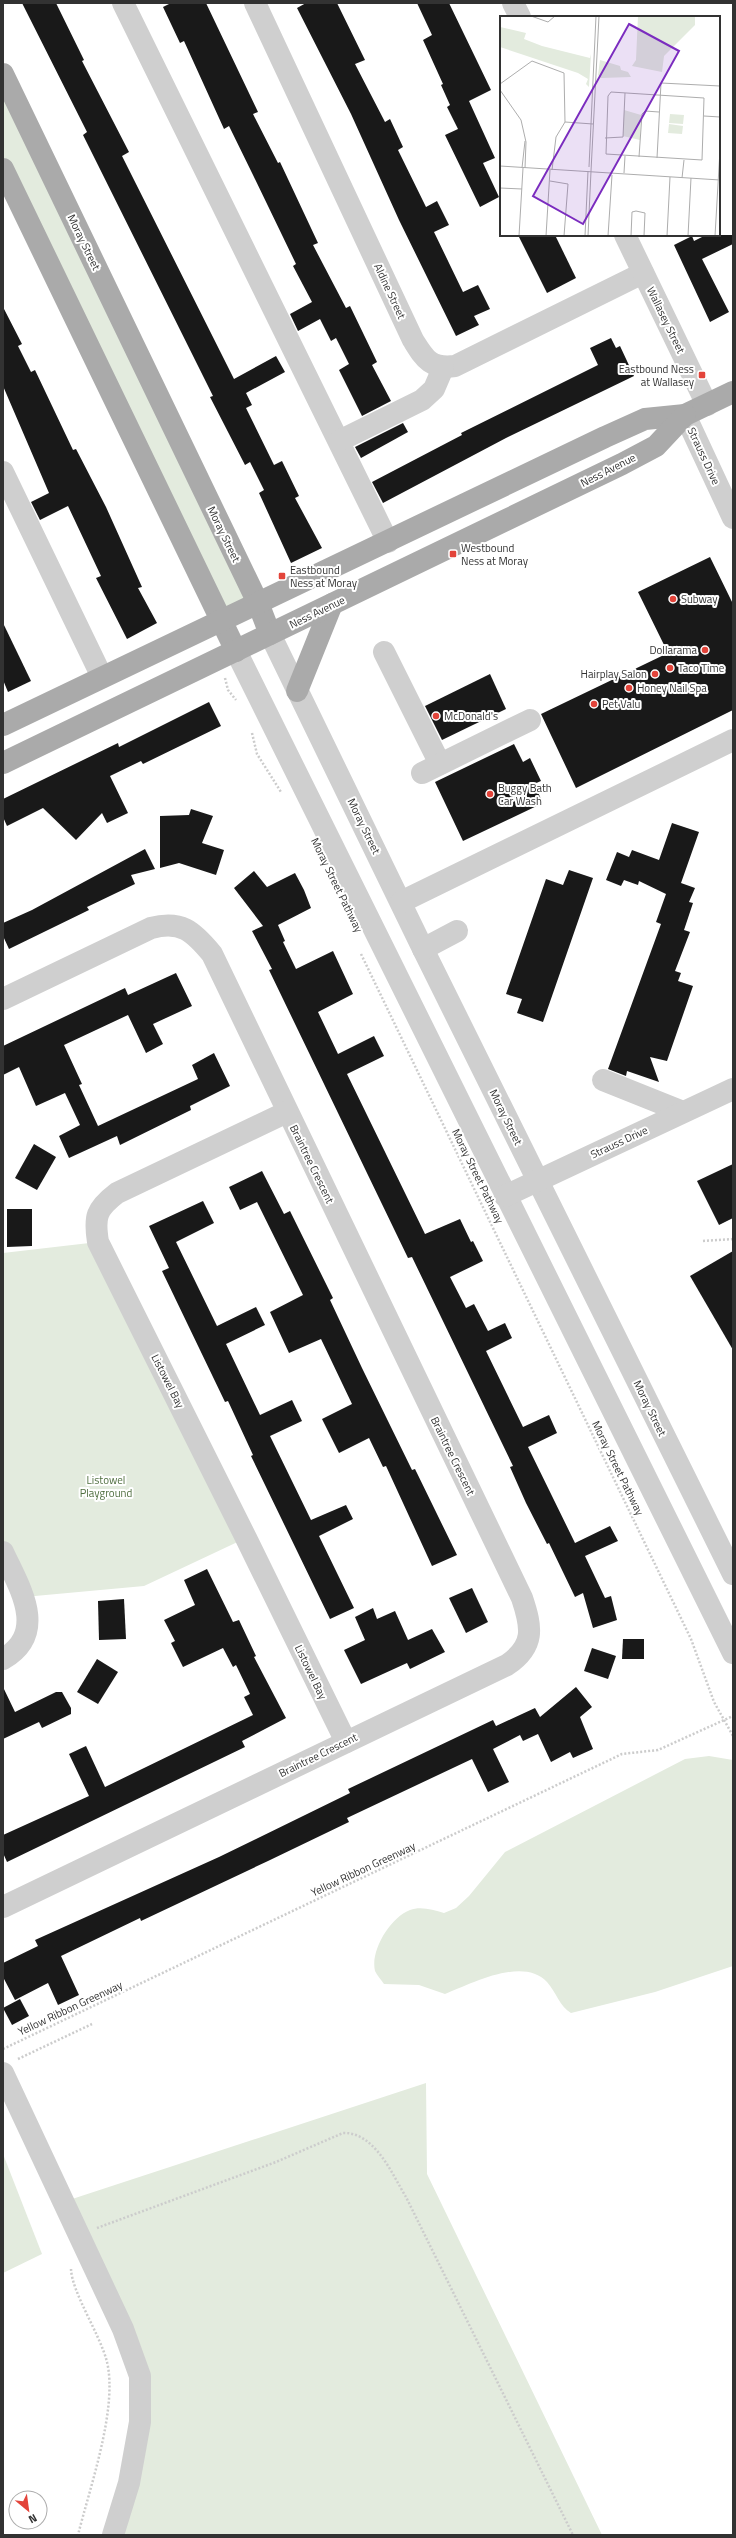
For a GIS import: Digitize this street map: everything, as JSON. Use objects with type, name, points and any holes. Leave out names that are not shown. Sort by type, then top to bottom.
[{"type":"main road","name":"Moray Street","points":[[3,74],[258,603],[270,634]]},
{"type":"main road","points":[[3,168],[221,620],[227,656]]},
{"type":"main road","name":"Ness Avenue","points":[[3,725],[645,419],[685,415],[733,392]]},
{"type":"main road","name":"Ness Avenue","points":[[3,763],[227,656],[656,446],[685,415]]},
{"type":"main road","points":[[297,691],[332,604]]},
{"type":"street","points":[[123,3],[388,542]]},
{"type":"street","name":"Aldine Street","points":[[255,3],[413,340],[424,357],[432,364],[442,368]]},
{"type":"street","points":[[513,3],[520,16]]},
{"type":"street","name":"Wallasey Street","points":[[625,236],[707,405]]},
{"type":"street","points":[[339,441],[422,400],[434,389],[442,368],[455,366],[468,361],[643,273]]},
{"type":"street","name":"Strauss Drive","points":[[685,415],[733,518]]},
{"type":"street","points":[[3,472],[102,677]]},
{"type":"street","name":"Moray Street","points":[[270,634],[423,949],[733,1574]]},
{"type":"street","points":[[384,652],[431,768],[530,720]]},
{"type":"street","points":[[227,656],[506,1196],[733,1653]]},
{"type":"street","points":[[401,902],[733,740]]},
{"type":"street","name":"Braintree Crescent","points":[[3,999],[141,932],[164,924],[185,928],[195,934],[212,954],[522,1598],[530,1630],[524,1650],[506,1665],[3,1907]]},
{"type":"street","points":[[423,949],[457,932]]},
{"type":"street","points":[[603,1080],[683,1112]]},
{"type":"street","name":"Strauss Drive","points":[[506,1196],[733,1089]]},
{"type":"street","name":"Listowel Bay","points":[[287,1112],[117,1193],[102,1204],[96,1217],[96,1228],[98,1242],[250,1545],[346,1742]]},
{"type":"street","points":[[3,1552],[24,1597],[29,1620],[20,1642],[3,1659]]},
{"type":"street","points":[[10,2067],[82,2239],[134,2352],[140,2376],[140,2422],[129,2483],[114,2535]]},
{"type":"path","points":[[227,656],[228,690],[240,704]]},
{"type":"path","points":[[251,728],[257,754],[284,795]]},
{"type":"path","name":"Moray Street Pathway","points":[[358,947],[688,1631],[714,1702],[733,1736]]},
{"type":"path","points":[[703,1241],[733,1240]]},
{"type":"path","name":"Yellow Ribbon Greenway","points":[[3,2049],[622,1754],[658,1750],[733,1716]]},
{"type":"path","points":[[10,2067],[92,2024]]},
{"type":"path","points":[[78,2535],[111,2397],[110,2380],[100,2339],[71,2272],[73,2257],[82,2239],[276,2162],[343,2133],[353,2133],[361,2136],[378,2152],[406,2197],[574,2535]]},
{"type":"green space","points":[[3,74],[258,603],[221,620],[3,169]]},
{"type":"green space","name":"Listowel Playground","points":[[98,1242],[246,1538],[144,1586],[24,1597],[3,1552],[3,1253]]},
{"type":"green space","points":[[709,1756],[733,1760],[733,1966],[655,1992],[571,2013],[564,2007],[547,1982],[537,1975],[525,1972],[497,1974],[445,1994],[419,1985],[384,1984],[375,1971],[374,1963],[379,1944],[389,1927],[403,1914],[418,1908],[444,1913],[456,1908],[469,1896],[505,1852],[685,1759]]},
{"type":"green space","points":[[426,2083],[427,2174],[602,2535],[113,2535],[141,2397],[63,2202]]},
{"type":"green space","points":[[3,2154],[42,2254],[3,2273]]},
{"type":"building","points":[[22,3],[56,3],[84,60],[82,61],[129,152],[122,156],[234,379],[276,356],[285,372],[246,393],[252,405],[246,408],[274,465],[282,461],[299,496],[295,498],[322,548],[291,563],[259,493],[264,490],[250,462],[245,465],[210,397],[213,396],[83,135],[87,132]]},
{"type":"building","points":[[171,3],[206,3],[258,112],[253,114],[278,163],[280,162],[318,243],[313,245],[346,308],[350,306],[377,362],[372,365],[391,401],[362,416],[339,370],[349,364],[336,338],[331,341],[320,319],[298,331],[290,314],[312,302],[293,266],[296,264],[229,126],[224,129],[184,41],[180,43],[163,7]]},
{"type":"building","points":[[306,3],[337,3],[365,60],[355,64],[385,122],[390,119],[403,147],[398,150],[426,207],[437,201],[449,225],[434,232],[463,292],[478,285],[490,309],[474,316],[479,325],[456,336],[399,220],[351,114],[297,8]]},
{"type":"building","points":[[417,3],[449,3],[491,90],[469,101],[495,158],[483,163],[499,197],[480,207],[445,135],[458,129],[447,107],[450,105],[441,85],[443,84],[423,40],[432,35]]},
{"type":"building","points":[[733,235],[733,244],[702,259],[729,312],[710,322],[674,245],[692,236],[694,241],[704,236]]},
{"type":"building","points":[[518,236],[555,236],[576,278],[547,293]]},
{"type":"building","points":[[3,307],[22,344],[18,346],[31,372],[35,370],[73,450],[76,449],[106,507],[142,587],[138,588],[157,623],[127,639],[96,578],[101,576],[68,506],[40,520],[31,502],[49,493],[3,386]]},
{"type":"building","points":[[611,338],[616,348],[620,346],[634,376],[506,438],[383,503],[372,482],[462,435],[461,433],[598,365],[590,348]]},
{"type":"building","points":[[403,423],[408,432],[361,458],[355,447]]},
{"type":"building","points":[[710,557],[733,604],[733,710],[576,788],[541,714],[668,653],[638,592]]},
{"type":"building","points":[[3,623],[31,681],[8,692],[3,680]]},
{"type":"building","points":[[490,674],[506,709],[442,740],[425,706]]},
{"type":"building","points":[[209,702],[221,726],[143,764],[141,761],[110,776],[128,813],[107,823],[102,813],[76,840],[43,808],[7,826],[3,817],[3,799],[118,743],[119,747]]},
{"type":"building","name":"Buggy Bath Car Wash","points":[[514,744],[523,762],[530,758],[541,781],[534,784],[543,803],[463,841],[435,782]]},
{"type":"building","points":[[191,809],[213,816],[202,843],[224,850],[216,875],[179,863],[160,868],[160,816],[189,815]]},
{"type":"building","points":[[672,823],[699,832],[681,883],[695,888],[689,902],[693,903],[684,930],[690,932],[675,971],[681,973],[678,981],[693,986],[667,1061],[650,1057],[659,1082],[627,1071],[626,1076],[608,1069],[661,924],[656,922],[666,894],[639,881],[638,885],[624,880],[621,886],[606,880],[617,852],[629,857],[632,850],[659,860]]},
{"type":"building","points":[[145,849],[155,869],[131,875],[135,884],[87,907],[89,910],[9,949],[3,936],[3,923],[32,910]]},
{"type":"building","points":[[569,870],[593,878],[543,1022],[517,1013],[522,999],[506,994],[546,879],[563,885]]},
{"type":"building","points":[[254,871],[267,887],[295,873],[304,890],[311,908],[278,925],[285,941],[283,942],[296,969],[333,951],[353,994],[318,1012],[338,1054],[374,1036],[384,1056],[347,1074],[425,1234],[460,1219],[471,1242],[473,1241],[483,1261],[450,1277],[466,1308],[474,1304],[488,1331],[505,1323],[512,1338],[486,1351],[523,1427],[549,1415],[557,1433],[528,1447],[575,1543],[610,1526],[618,1541],[585,1556],[605,1598],[611,1596],[617,1620],[593,1628],[583,1593],[575,1597],[549,1543],[547,1544],[526,1503],[510,1467],[513,1466],[412,1257],[408,1258],[269,970],[272,969],[252,931],[263,926],[234,888]]},
{"type":"building","points":[[176,973],[192,1006],[153,1024],[163,1044],[146,1053],[128,1015],[64,1045],[82,1084],[79,1085],[98,1126],[198,1079],[192,1065],[214,1053],[230,1086],[190,1106],[191,1110],[120,1145],[117,1136],[69,1158],[59,1136],[80,1125],[65,1093],[36,1106],[19,1067],[3,1075],[3,1046],[125,988],[128,995]]},
{"type":"building","points":[[34,1144],[56,1157],[37,1190],[15,1178]]},
{"type":"building","points":[[733,1164],[733,1218],[719,1225],[697,1181]]},
{"type":"building","points":[[262,1171],[284,1214],[290,1211],[333,1298],[330,1300],[362,1368],[412,1470],[415,1469],[457,1555],[432,1566],[386,1466],[383,1467],[369,1438],[339,1453],[322,1419],[352,1404],[321,1339],[289,1353],[270,1312],[303,1295],[257,1202],[240,1210],[229,1187]]},
{"type":"building","points":[[203,1201],[214,1223],[176,1242],[217,1326],[256,1307],[265,1325],[226,1344],[260,1415],[292,1400],[302,1421],[270,1436],[311,1520],[346,1505],[353,1519],[319,1536],[354,1608],[330,1619],[251,1456],[253,1455],[228,1401],[225,1402],[162,1271],[169,1268],[149,1226]]},
{"type":"building","points":[[7,1209],[32,1209],[32,1246],[7,1247]]},
{"type":"building","points":[[733,1251],[733,1350],[690,1276]]},
{"type":"building","points":[[207,1569],[233,1622],[239,1620],[256,1656],[254,1657],[286,1718],[242,1741],[245,1747],[7,1862],[3,1853],[3,1835],[89,1796],[69,1754],[86,1746],[105,1787],[253,1715],[244,1697],[250,1694],[236,1665],[233,1667],[223,1648],[183,1667],[171,1643],[175,1641],[164,1620],[195,1605],[184,1580]]},
{"type":"building","points":[[472,1588],[488,1622],[466,1633],[449,1598]]},
{"type":"building","points":[[124,1599],[126,1639],[99,1640],[98,1601]]},
{"type":"building","points":[[373,1608],[377,1619],[395,1611],[408,1640],[432,1629],[445,1652],[410,1669],[407,1663],[361,1684],[344,1650],[365,1640],[355,1617]]},
{"type":"building","points":[[623,1639],[644,1639],[644,1659],[622,1659]]},
{"type":"building","points":[[592,1648],[616,1656],[608,1679],[584,1671]]},
{"type":"building","points":[[97,1659],[118,1672],[98,1704],[77,1692]]},
{"type":"building","points":[[3,1687],[15,1712],[56,1692],[62,1692],[71,1708],[71,1714],[42,1728],[39,1722],[3,1739]]},
{"type":"building","points":[[576,1687],[592,1707],[580,1717],[593,1749],[573,1758],[570,1752],[551,1762],[538,1734],[523,1741],[520,1735],[493,1749],[509,1782],[488,1792],[472,1759],[347,1818],[349,1822],[268,1861],[141,1921],[140,1918],[61,1956],[79,1995],[58,2005],[48,1983],[15,2000],[3,1977],[3,1963],[38,1946],[35,1940],[219,1857],[350,1793],[348,1789],[493,1720],[496,1726],[535,1708],[540,1717]]},
{"type":"building","points":[[20,1999],[29,2016],[12,2025],[3,2008]]},
{"type":"place","name":"Eastbound Ness at Wallasey","points":[[702,375]]},
{"type":"place","name":"Westbound Ness at Moray","points":[[453,554]]},
{"type":"place","name":"Eastbound Ness at Moray","points":[[282,576]]},
{"type":"place","name":"Subway","points":[[673,599]]},
{"type":"place","name":"Dollarama","points":[[705,650]]},
{"type":"place","name":"Taco Time","points":[[670,668]]},
{"type":"place","name":"Hairplay Salon","points":[[655,674]]},
{"type":"place","name":"Honey Nail Spa","points":[[629,688]]},
{"type":"place","name":"Pet Valu","points":[[594,704]]},
{"type":"place","name":"McDonald's","points":[[436,716]]},
{"type":"place","name":"Buggy Bath Car Wash","points":[[490,794]]}]
